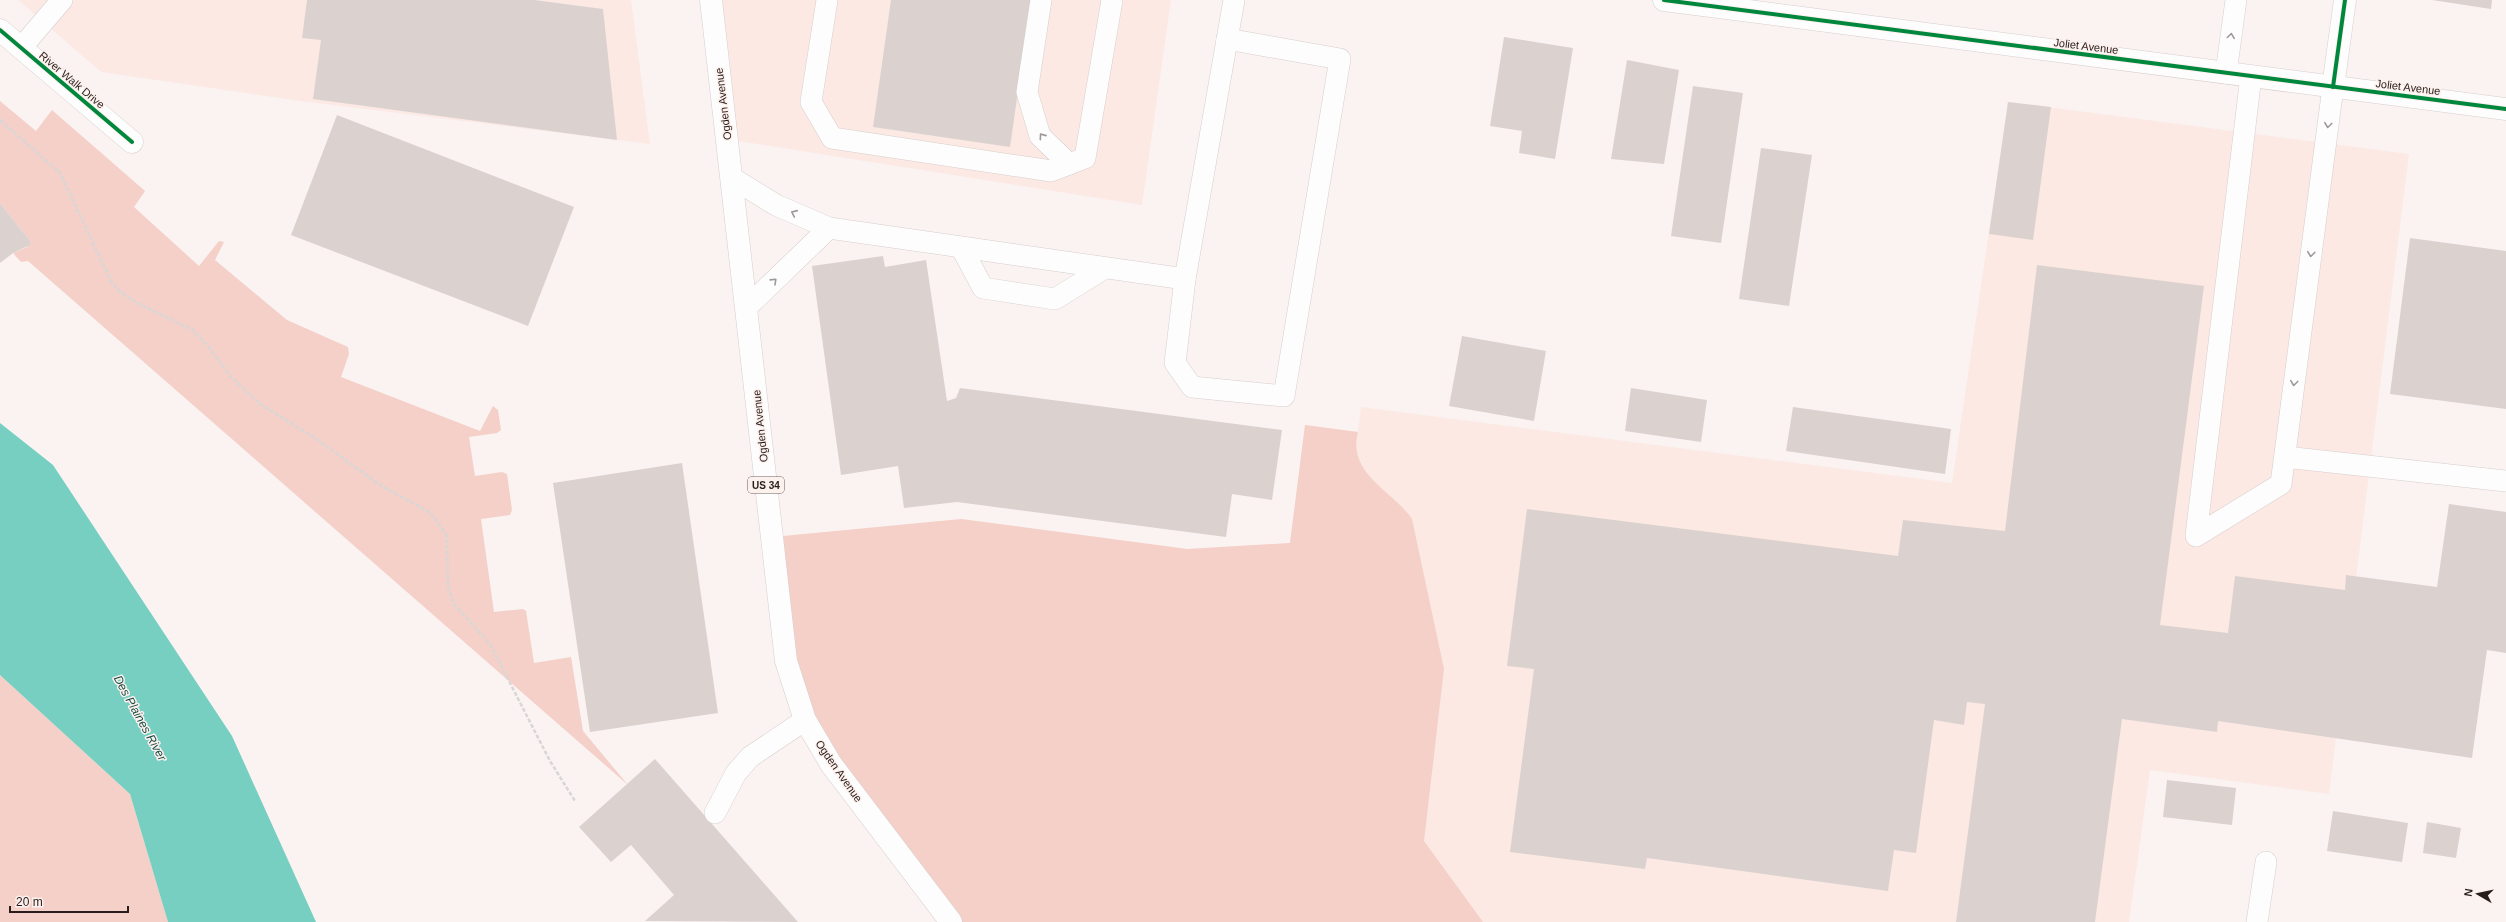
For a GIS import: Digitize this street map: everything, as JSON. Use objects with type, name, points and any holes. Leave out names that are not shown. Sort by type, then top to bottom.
[{"type":"street","name":"Ogden Avenue","points":[[711,0],[786,661],[805,720],[831,764],[951,922]]},
{"type":"street","name":"Joliet Avenue","points":[[1664,0],[2506,109]]},
{"type":"street","points":[[2333,87],[2345,0]]},
{"type":"street","name":"River Walk Drive","points":[[0,30],[132,142]]},
{"type":"lane","points":[[21,48],[62,0]]},
{"type":"lane","points":[[827,0],[811,102],[832,138],[1051,171],[1085,158],[1112,0]]},
{"type":"lane","points":[[1041,0],[1027,92],[1040,136],[1069,164]]},
{"type":"lane","points":[[1226,40],[1340,59],[1284,396],[1192,387],[1175,363],[1185,279],[1226,40],[1234,0]]},
{"type":"lane","points":[[2226,73],[2236,0]]},
{"type":"lane","points":[[2251,76],[2196,536],[2281,484],[2333,87]]},
{"type":"lane","points":[[732,178],[776,205],[829,228],[1185,279]]},
{"type":"lane","points":[[746,308],[829,228]]},
{"type":"lane","points":[[961,247],[983,288],[1055,299],[1105,268]]},
{"type":"lane","points":[[2285,457],[2506,481]]},
{"type":"lane","points":[[715,814],[736,773],[750,757],[805,720]]},
{"type":"lane","points":[[2257,922],[2266,862]]},
{"type":"path","points":[[0,120],[60,173],[111,281],[118,290],[137,303],[193,330],[207,344],[231,376],[260,404],[315,438],[380,485],[429,512],[436,520],[447,536],[448,587],[454,604],[490,644],[550,761],[575,801]]},
{"type":"shaded area","points":[[18,0],[631,0],[650,144],[300,101],[101,72]]},
{"type":"shaded area","points":[[722,0],[1171,0],[1142,205],[738,141]]},
{"type":"shaded area","points":[[0,101],[36,131],[52,110],[145,191],[134,207],[199,266],[219,241],[224,242],[215,260],[287,320],[348,347],[349,354],[341,377],[480,431],[493,406],[498,410],[501,430],[497,433],[469,437],[475,476],[502,472],[507,474],[512,510],[510,515],[481,519],[494,612],[523,609],[526,611],[534,663],[571,657],[583,731],[628,785],[28,261],[21,262],[13,253],[27,247],[30,241],[0,203]]},
{"type":"shaded area","points":[[2008,102],[2409,154],[2329,794],[2150,770],[2129,922],[962,922],[961,519],[1187,549],[1290,543],[1305,425],[1358,432],[1361,407],[1952,483]]},
{"type":"shaded area","points":[[1305,425],[1358,432],[1356,447],[1359,459],[1365,470],[1412,519],[1444,669],[1424,841],[1483,922],[962,922],[834,754],[813,713],[793,657],[783,536],[961,519],[1187,549],[1290,543]]},
{"type":"shaded area","points":[[0,675],[130,794],[168,922],[0,922]]},
{"type":"water","name":"Des Plaines River","points":[[0,423],[53,465],[232,736],[316,922],[168,922],[130,794],[0,675]]},
{"type":"building","points":[[307,0],[534,0],[603,9],[617,140],[313,99],[321,40],[302,38]]},
{"type":"building","points":[[891,0],[1031,0],[1010,147],[873,127]]},
{"type":"building","points":[[2432,0],[2492,0],[2491,9]]},
{"type":"building","points":[[1504,37],[1573,48],[1555,159],[1519,153],[1522,131],[1490,126]]},
{"type":"building","points":[[1627,60],[1679,70],[1664,164],[1611,159]]},
{"type":"building","points":[[1693,86],[1743,93],[1721,243],[1671,236]]},
{"type":"building","points":[[2008,102],[2051,107],[2033,240],[1989,234]]},
{"type":"building","points":[[337,115],[574,207],[528,326],[291,235]]},
{"type":"building","points":[[1761,148],[1812,155],[1789,306],[1739,299]]},
{"type":"building","points":[[0,203],[30,241],[30,245],[13,253],[0,263]]},
{"type":"building","points":[[2410,238],[2506,251],[2506,409],[2390,394]]},
{"type":"building","points":[[883,256],[885,267],[926,260],[947,401],[956,398],[960,388],[1282,430],[1272,500],[1232,494],[1226,537],[957,502],[904,508],[898,466],[841,475],[812,266]]},
{"type":"building","points":[[2037,265],[2204,286],[2160,625],[2228,633],[2235,576],[2345,590],[2346,575],[2437,587],[2449,504],[2506,512],[2506,653],[2487,650],[2472,758],[2218,721],[2217,732],[2122,719],[2095,922],[1956,922],[1985,704],[1967,702],[1964,725],[1934,720],[1916,853],[1894,850],[1888,891],[1647,858],[1645,869],[1510,852],[1534,669],[1507,666],[1527,509],[1898,556],[1903,520],[2005,531]]},
{"type":"building","points":[[1462,336],[1546,351],[1534,421],[1449,406]]},
{"type":"building","points":[[1631,388],[1707,400],[1701,442],[1625,431]]},
{"type":"building","points":[[1793,407],[1951,429],[1945,474],[1786,451]]},
{"type":"building","points":[[682,463],[718,713],[590,732],[553,483]]},
{"type":"building","points":[[655,759],[798,922],[645,921],[674,895],[631,845],[611,862],[579,827]]},
{"type":"building","points":[[2167,780],[2236,788],[2232,825],[2163,817]]},
{"type":"building","points":[[2333,811],[2408,823],[2402,862],[2327,851]]},
{"type":"building","points":[[2427,822],[2461,828],[2456,858],[2423,853]]},
{"type":"cycle path","points":[[1664,0],[2506,109]]},
{"type":"cycle path","points":[[2333,87],[2345,0]]},
{"type":"cycle path","points":[[0,30],[132,142]]}]
